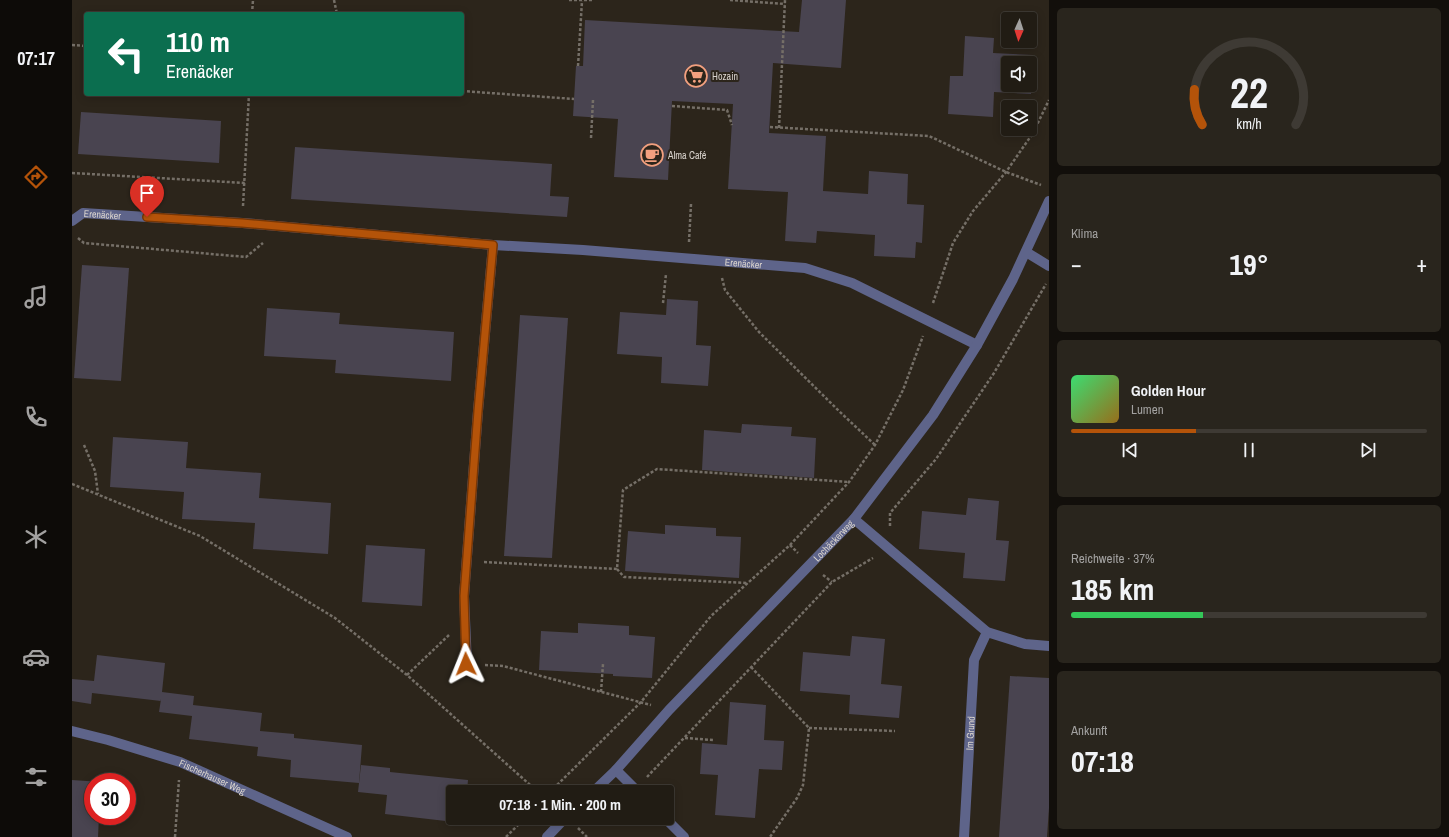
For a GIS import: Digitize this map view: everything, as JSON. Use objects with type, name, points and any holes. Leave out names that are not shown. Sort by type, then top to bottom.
[{"type":"street","name":"Lochäckerweg","points":[[600,785],[616,770],[669,710],[854,519],[933,415],[977,345],[1013,279],[1049,201]]},
{"type":"street","name":"Erenäcker","points":[[72,220],[83,214],[242,223],[493,245],[583,250],[805,268],[852,283],[977,345]]},
{"type":"street","points":[[466,664],[464,596],[478,411],[493,245]]},
{"type":"street","points":[[1026,252],[1049,266]]},
{"type":"street","points":[[854,519],[987,632],[1025,644],[1049,646]]},
{"type":"street","name":"Im Grund","points":[[964,837],[974,660],[987,632]]},
{"type":"street","name":"Fischerhauser Weg","points":[[72,731],[108,740],[180,762],[348,837]]},
{"type":"street","points":[[616,770],[631,785]]},
{"type":"street","points":[[547,837],[558,825]]},
{"type":"street","points":[[672,825],[684,837]]},
{"type":"path","points":[[252,12],[253,0]]},
{"type":"path","points":[[334,0],[337,12]]},
{"type":"path","points":[[569,0],[593,0]]},
{"type":"path","points":[[730,0],[785,2],[780,128]]},
{"type":"path","points":[[578,66],[582,1]]},
{"type":"path","points":[[72,45],[84,46]]},
{"type":"path","points":[[464,91],[574,99]]},
{"type":"path","points":[[242,223],[249,96]]},
{"type":"path","points":[[590,138],[593,100]]},
{"type":"path","points":[[557,785],[641,702],[711,616],[790,545],[849,482],[875,445],[903,390],[918,352],[953,243],[973,211],[1006,172],[1033,133],[1049,100]]},
{"type":"path","points":[[672,106],[727,110],[732,125]]},
{"type":"path","points":[[770,127],[929,136],[1006,172],[1042,186]]},
{"type":"path","points":[[72,172],[245,183]]},
{"type":"path","points":[[688,258],[691,204]]},
{"type":"path","points":[[78,238],[84,243],[246,257],[283,226]]},
{"type":"path","points":[[663,303],[667,257]]},
{"type":"path","points":[[718,260],[725,290],[759,332],[875,445]]},
{"type":"path","points":[[84,445],[95,471],[98,495]]},
{"type":"path","points":[[747,584],[624,577],[617,569],[623,490],[657,469],[849,482]]},
{"type":"path","points":[[72,484],[200,536],[335,618],[408,676],[530,785]]},
{"type":"path","points":[[467,561],[617,569]]},
{"type":"path","points":[[408,676],[465,620]]},
{"type":"path","points":[[466,664],[503,666],[641,702]]},
{"type":"path","points":[[600,692],[603,664]]},
{"type":"path","points":[[751,667],[809,728],[894,731]]},
{"type":"path","points":[[770,837],[797,798],[803,785],[809,728]]},
{"type":"path","points":[[684,738],[713,740]]},
{"type":"path","points":[[175,837],[180,762]]},
{"type":"path","points":[[506,837],[518,825]]},
{"type":"building","points":[[802,0],[846,0],[841,68],[773,63],[769,133],[826,136],[823,191],[868,194],[869,171],[908,174],[907,204],[924,205],[922,243],[916,242],[915,258],[874,256],[875,235],[817,231],[816,243],[785,241],[788,192],[728,189],[733,104],[672,101],[668,180],[614,177],[618,119],[573,116],[576,66],[583,66],[585,20],[799,32]]},
{"type":"building","points":[[965,36],[994,38],[993,53],[1033,55],[1001,56],[1001,92],[1031,92],[1031,94],[994,92],[993,117],[948,114],[950,76],[963,76]]},
{"type":"building","points":[[81,112],[221,121],[219,163],[78,154]]},
{"type":"building","points":[[295,147],[552,164],[550,196],[569,197],[567,217],[291,199]]},
{"type":"building","points":[[82,265],[129,268],[121,381],[74,378]]},
{"type":"building","points":[[667,299],[698,301],[696,345],[711,346],[708,386],[661,383],[662,357],[617,354],[620,312],[666,315]]},
{"type":"building","points":[[267,308],[340,313],[339,324],[454,332],[451,381],[335,373],[336,360],[264,356]]},
{"type":"building","points":[[520,315],[568,318],[552,558],[504,556]]},
{"type":"building","points":[[742,424],[792,427],[791,436],[816,438],[814,478],[702,470],[704,430],[741,433]]},
{"type":"building","points":[[113,437],[188,442],[186,468],[261,473],[259,498],[331,503],[328,554],[253,549],[255,523],[182,519],[184,492],[110,487]]},
{"type":"building","points":[[968,498],[999,501],[996,540],[1009,541],[1005,581],[963,578],[965,553],[919,549],[922,511],[966,515]]},
{"type":"building","points":[[665,525],[716,528],[716,536],[741,537],[739,578],[625,571],[628,531],[665,534]]},
{"type":"building","points":[[366,545],[425,549],[422,606],[362,602]]},
{"type":"building","points":[[578,623],[629,626],[629,635],[655,637],[652,678],[613,676],[613,674],[539,670],[541,631],[578,633]]},
{"type":"building","points":[[852,636],[885,639],[881,684],[902,686],[899,718],[849,714],[850,695],[800,691],[803,652],[850,656]]},
{"type":"building","points":[[97,655],[165,663],[162,692],[194,696],[193,705],[262,713],[260,731],[294,734],[294,738],[362,745],[359,783],[290,777],[291,760],[257,756],[258,747],[189,739],[192,716],[159,712],[161,701],[92,693],[91,704],[72,701],[72,679],[94,681]]},
{"type":"building","points":[[1010,676],[1049,678],[1049,808],[1047,837],[999,837]]},
{"type":"building","points":[[730,702],[766,705],[764,740],[784,741],[782,770],[759,769],[755,818],[715,815],[718,775],[700,774],[702,743],[727,745]]},
{"type":"building","points":[[361,765],[390,768],[390,772],[468,780],[468,785],[446,785],[446,821],[385,814],[387,795],[358,792]]},
{"type":"building","points":[[72,780],[84,781],[84,825],[99,825],[98,837],[72,837]]},
{"type":"place","name":"Hozain","points":[[696,76]]},
{"type":"place","name":"Alma Café","points":[[652,155]]},
{"type":"route","points":[[147,217],[242,223],[493,245],[478,411],[464,596],[466,664]]}]
